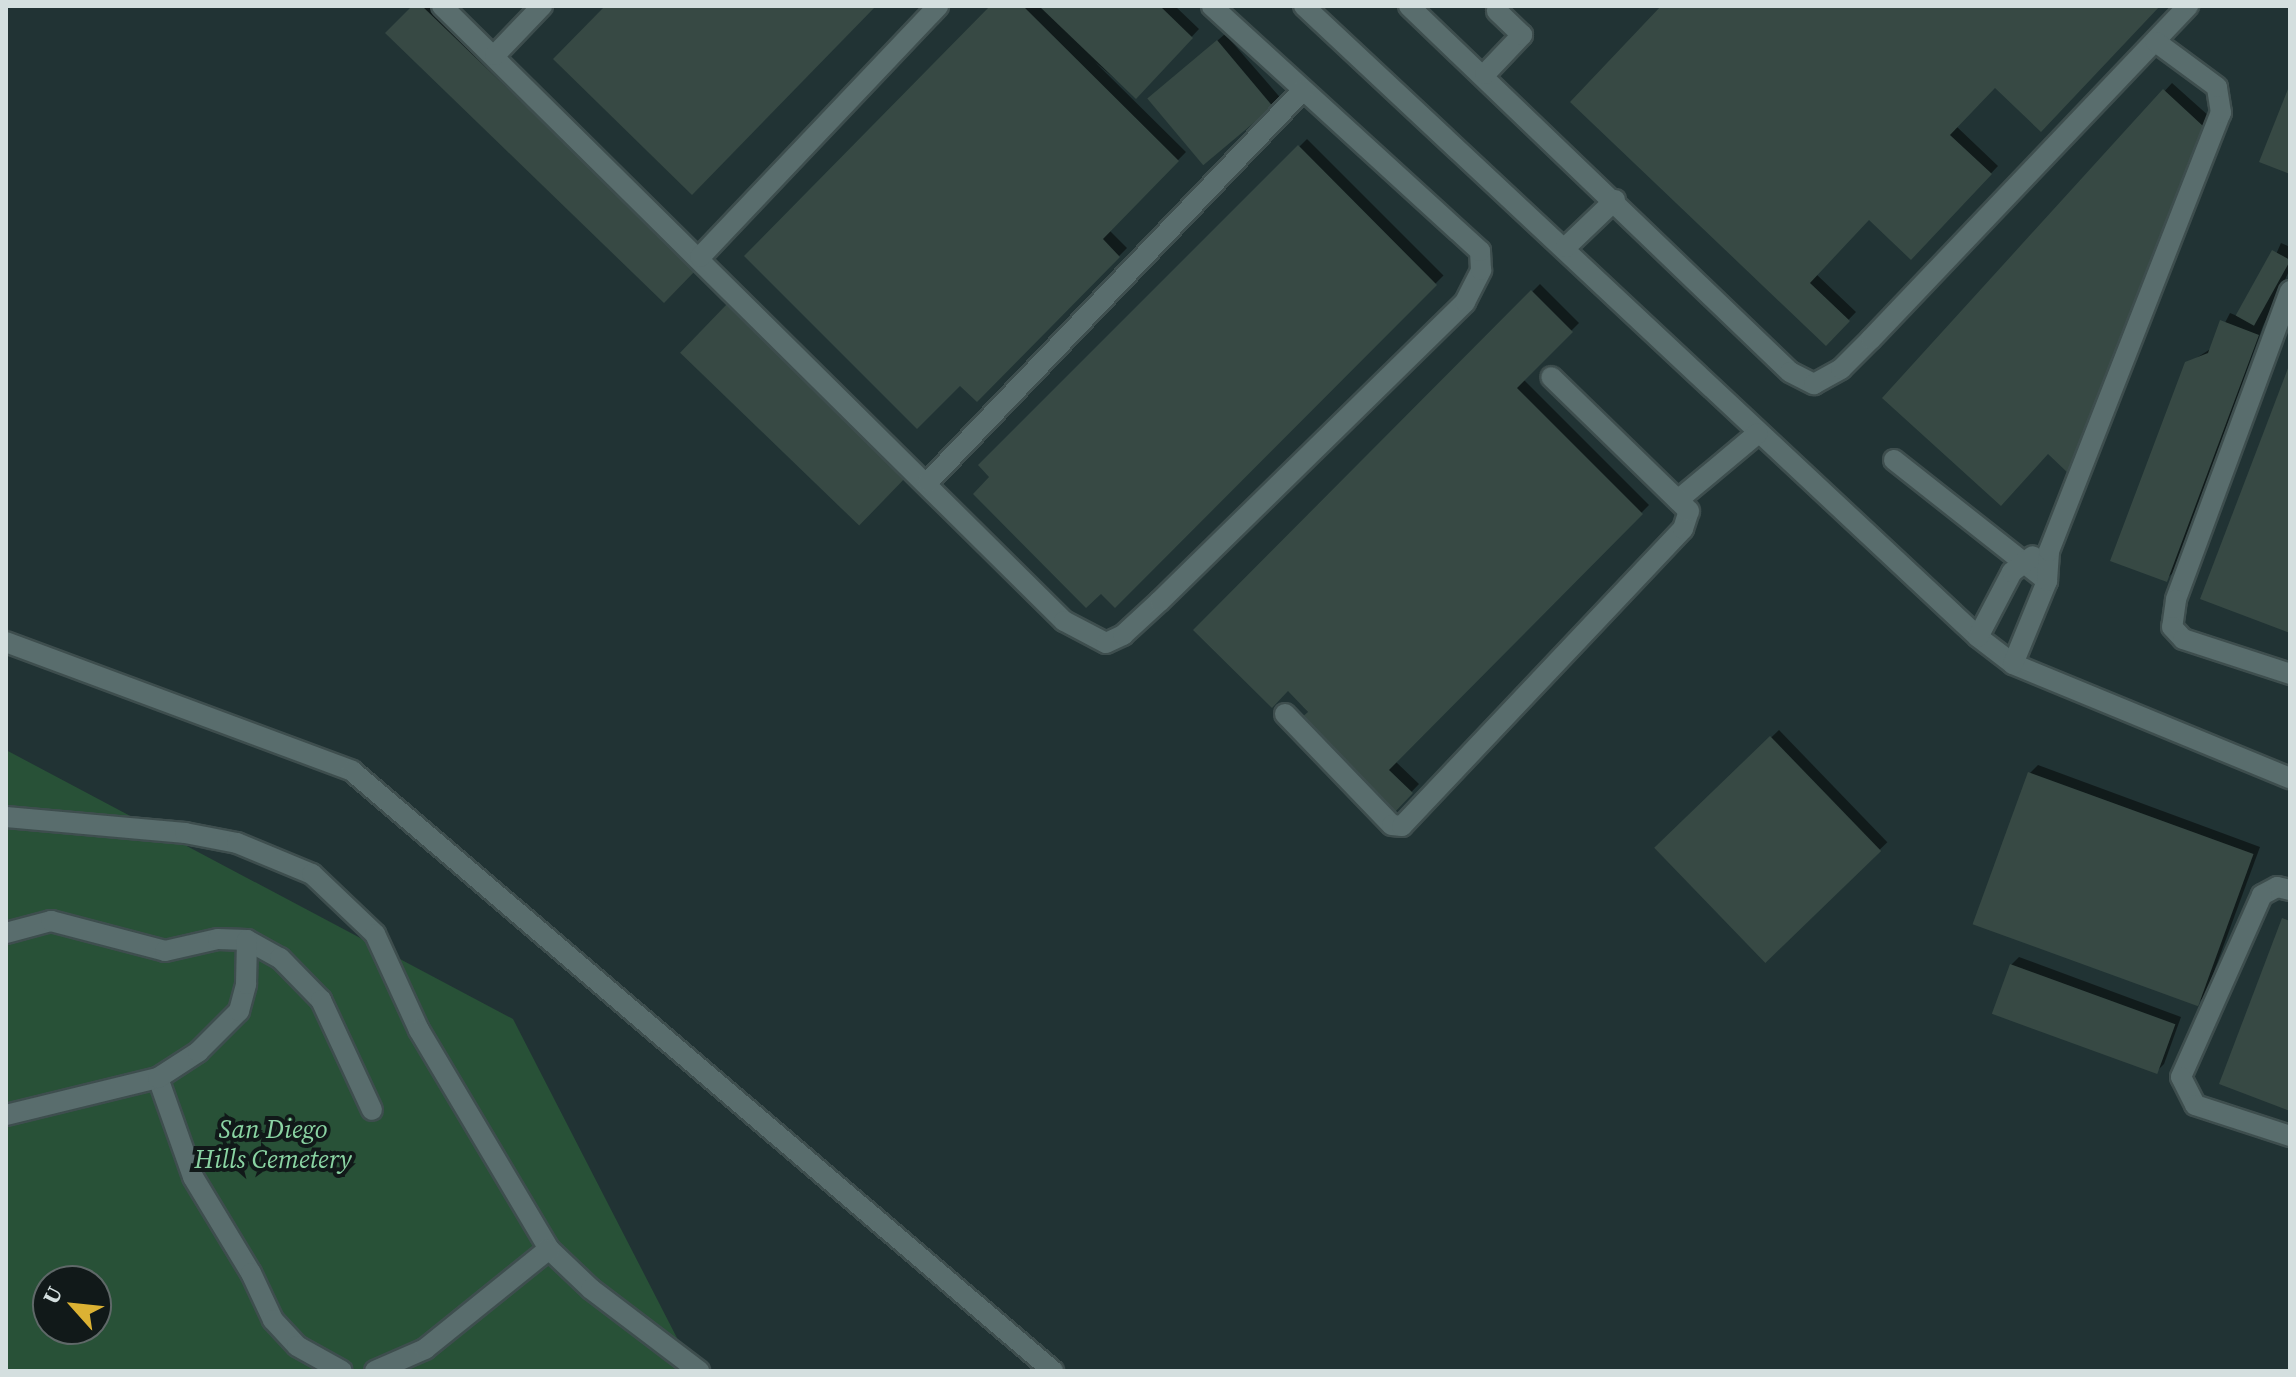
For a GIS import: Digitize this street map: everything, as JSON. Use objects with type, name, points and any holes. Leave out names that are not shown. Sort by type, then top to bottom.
[{"type":"street","points":[[442,6],[928,482],[1064,621],[1106,643],[1160,601],[1465,302],[1481,270],[1480,251],[1212,6]]},
{"type":"street","points":[[495,55],[542,6]]},
{"type":"street","points":[[700,257],[938,6]]},
{"type":"street","points":[[1304,6],[1566,247],[1758,433],[1978,637],[2013,664],[2290,778]]},
{"type":"street","points":[[1409,6],[1485,74],[1790,372],[1814,384],[1841,369],[1871,339],[2188,6]]},
{"type":"street","points":[[1485,74],[1522,35],[1497,11]]},
{"type":"street","points":[[2013,664],[2047,581],[2049,551],[2067,514],[2221,113],[2217,87],[2156,42]]},
{"type":"street","points":[[928,482],[1303,90]]},
{"type":"street","points":[[1566,247],[1615,200]]},
{"type":"street","points":[[2290,291],[2176,600],[2172,627],[2183,639],[2290,674]]},
{"type":"street","points":[[1285,714],[1392,825],[1412,821],[1683,529],[1690,512],[1551,377]]},
{"type":"street","points":[[1678,500],[1758,433]]},
{"type":"street","points":[[1894,460],[2047,581]]},
{"type":"street","points":[[1978,637],[2022,560],[2049,551]]},
{"type":"street","points":[[6,642],[352,771],[1053,1371]]},
{"type":"street","points":[[6,817],[198,835],[237,843],[312,874],[375,934],[419,1030],[549,1249],[591,1289],[699,1371]]},
{"type":"street","points":[[2290,890],[2277,887],[2262,895],[2181,1083],[2195,1105],[2290,1136]]},
{"type":"street","points":[[6,933],[51,921],[165,951],[218,939],[247,940],[280,958],[321,1000],[372,1110]]},
{"type":"street","points":[[6,1115],[158,1078],[198,1052],[239,1011],[246,984],[247,940]]},
{"type":"street","points":[[158,1078],[193,1177],[251,1273],[273,1320],[297,1346],[342,1371]]},
{"type":"street","points":[[375,1371],[425,1349],[549,1249]]},
{"type":"green space","name":"San Diego Hills Cemetery","points":[[6,750],[513,1019],[694,1371],[6,1371]]},
{"type":"building","points":[[412,6],[422,6],[696,270],[664,303],[385,33]]},
{"type":"building","points":[[605,6],[876,6],[692,195],[553,59]]},
{"type":"building","points":[[990,6],[1023,6],[1179,161],[1103,239],[1120,257],[977,402],[960,386],[917,429],[744,256]]},
{"type":"building","points":[[1039,6],[1160,6],[1193,38],[1136,99]]},
{"type":"building","points":[[1661,6],[2160,6],[2041,132],[1995,88],[1950,135],[1992,174],[1911,260],[1869,220],[1810,283],[1850,321],[1826,346],[1570,102]]},
{"type":"building","points":[[1217,40],[1273,107],[1203,165],[1147,98]]},
{"type":"building","points":[[2290,84],[2290,174],[2259,162]]},
{"type":"building","points":[[2163,89],[2203,126],[2068,473],[2048,454],[2001,506],[1882,398]]},
{"type":"building","points":[[1298,145],[1437,285],[1115,608],[1101,594],[1086,608],[973,494],[989,477],[978,465]]},
{"type":"building","points":[[2272,250],[2290,261],[2254,326],[2236,316]]},
{"type":"building","points":[[1531,290],[1573,332],[1517,388],[1643,514],[1389,770],[1413,793],[1394,813],[1300,719],[1308,712],[1288,691],[1272,708],[1193,630]]},
{"type":"building","points":[[728,303],[907,476],[859,526],[680,353]]},
{"type":"building","points":[[2220,320],[2259,335],[2167,582],[2110,561],[2185,362],[2208,353]]},
{"type":"building","points":[[2290,363],[2290,633],[2200,599]]},
{"type":"building","points":[[1770,736],[1881,851],[1765,963],[1654,848]]},
{"type":"building","points":[[2028,772],[2254,854],[2198,1006],[1973,924]]},
{"type":"building","points":[[2282,918],[2290,921],[2290,1111],[2219,1084]]},
{"type":"building","points":[[2010,964],[2175,1024],[2157,1074],[1992,1014]]}]
